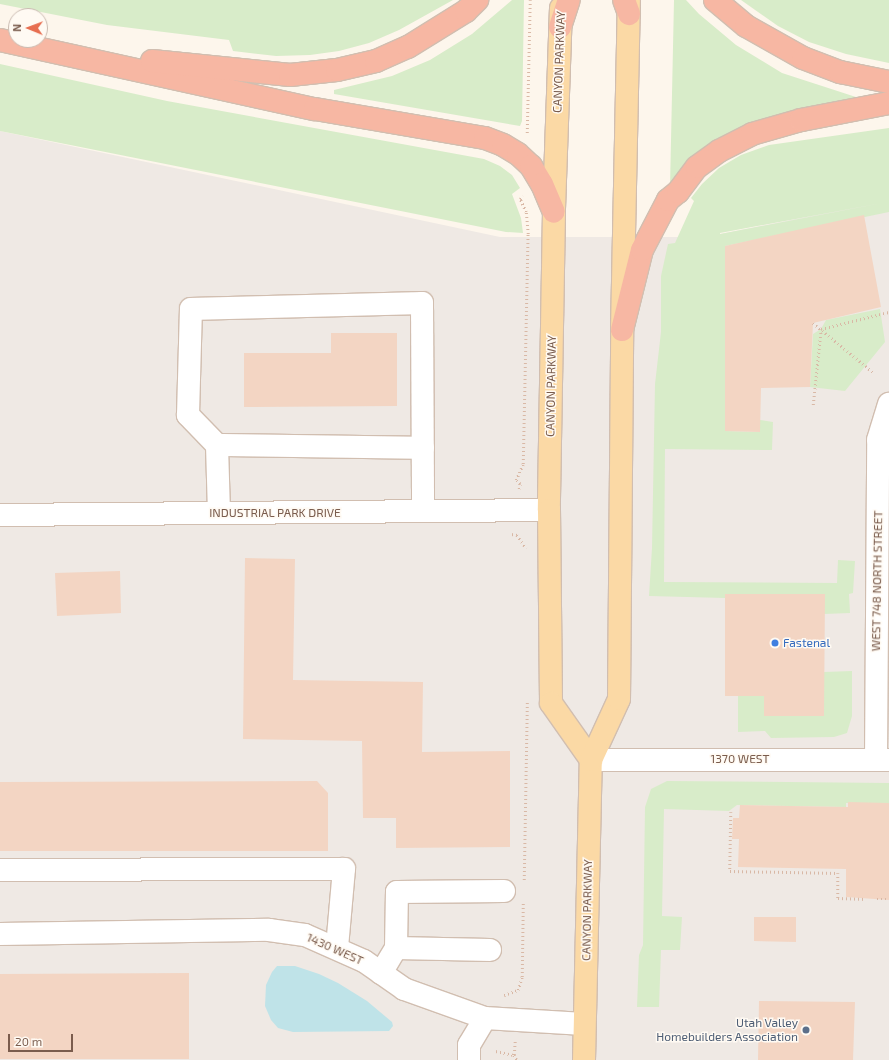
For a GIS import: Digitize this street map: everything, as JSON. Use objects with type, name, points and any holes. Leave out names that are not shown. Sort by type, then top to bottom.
[{"type":"highway","points":[[49,51],[290,75],[337,70],[376,61],[408,47],[466,11],[477,0]]},
{"type":"highway","points":[[560,27],[570,0]]},
{"type":"highway","points":[[715,0],[746,26],[803,58],[840,72],[889,82]]},
{"type":"highway","points":[[0,40],[315,109],[485,138],[508,148],[531,166],[542,184],[554,212]]},
{"type":"highway","points":[[622,330],[642,250],[668,200],[678,192],[697,167],[719,151],[752,134],[801,120],[889,103]]},
{"type":"main road","name":"CANYON PARKWAY","points":[[561,0],[554,212],[549,510],[551,703],[590,760]]},
{"type":"main road","name":"CANYON PARKWAY","points":[[584,1060],[590,760],[619,699],[622,330],[627,5]]},
{"type":"street","points":[[219,513],[217,445],[188,415],[191,308],[422,303],[423,511]]},
{"type":"street","name":"WEST 748 NORTH STREET","points":[[882,760],[878,440],[889,404]]},
{"type":"street","points":[[217,445],[423,448]]},
{"type":"street","name":"INDUSTRIAL PARK DRIVE","points":[[0,515],[549,510]]},
{"type":"street","name":"1370 WEST","points":[[590,760],[882,760]]},
{"type":"street","points":[[0,870],[344,869],[337,948]]},
{"type":"street","points":[[381,973],[396,948],[397,892],[514,895]]},
{"type":"street","name":"1430 WEST","points":[[0,934],[269,930],[305,935],[364,961],[404,989],[485,1018],[584,1024]]},
{"type":"street","points":[[396,948],[490,950]]},
{"type":"street","points":[[469,1060],[469,1045],[485,1018]]},
{"type":"path","points":[[528,125],[530,0]]},
{"type":"path","points":[[520,484],[516,480],[523,464],[528,234],[526,212],[520,199],[523,196]]},
{"type":"path","points":[[821,329],[889,312]]},
{"type":"path","points":[[813,323],[874,373]]},
{"type":"path","points":[[813,405],[821,329]]},
{"type":"path","points":[[505,533],[517,535],[526,546],[528,553]]},
{"type":"path","points":[[524,883],[527,694]]},
{"type":"path","points":[[731,812],[730,871],[838,873],[838,898],[866,899]]},
{"type":"path","points":[[503,996],[518,990],[522,977],[514,895]]},
{"type":"path","points":[[877,899],[887,899]]},
{"type":"path","points":[[496,1051],[514,1055],[517,1060]]},
{"type":"shaded area","points":[[0,131],[500,237],[706,237],[889,200],[889,1060],[0,1060]]},
{"type":"green space","points":[[0,0],[453,0],[399,30],[369,43],[339,51],[310,55],[276,56],[233,51],[229,40],[107,25],[48,13],[48,8],[20,8],[0,4]]},
{"type":"green space","points":[[512,0],[524,0],[522,121],[520,126],[334,94],[334,90],[392,76],[430,60],[472,34]]},
{"type":"green space","points":[[674,0],[686,0],[699,14],[736,45],[782,73],[859,98],[815,110],[670,187]]},
{"type":"green space","points":[[741,0],[889,0],[889,63],[846,54],[809,42],[778,26]]},
{"type":"green space","points":[[0,64],[167,101],[484,159],[500,166],[512,175],[520,188],[512,194],[521,218],[523,233],[506,232],[0,131]]},
{"type":"green space","points":[[889,128],[889,212],[725,246],[725,431],[760,432],[760,420],[773,422],[772,450],[665,449],[664,582],[837,583],[838,560],[855,561],[853,593],[849,594],[850,613],[824,614],[725,598],[649,596],[652,548],[655,384],[661,332],[661,276],[668,244],[675,243],[694,201],[691,198],[702,184],[719,168],[741,155],[769,145]],"holes":[[[882,203],[720,234],[720,233]]]},
{"type":"green space","points":[[880,309],[885,342],[845,391],[810,387],[813,334],[821,329],[826,320]]},
{"type":"green space","points":[[852,671],[852,716],[847,733],[834,737],[771,738],[765,731],[738,732],[738,696],[764,696],[765,716],[824,716],[824,672]]},
{"type":"green space","points":[[667,781],[889,783],[889,804],[846,803],[846,807],[737,805],[729,811],[664,809],[662,916],[682,917],[680,950],[661,950],[659,1007],[637,1007],[639,955],[643,945],[645,807],[651,789]]},
{"type":"water","points":[[277,966],[295,966],[319,974],[338,983],[367,1001],[392,1022],[393,1026],[389,1031],[293,1032],[278,1028],[271,1020],[265,1006],[266,985],[272,972]]},
{"type":"building","points":[[864,215],[881,307],[813,323],[810,387],[761,388],[760,432],[725,431],[725,246]]},
{"type":"building","points":[[331,333],[397,333],[397,406],[244,407],[244,353],[331,353]]},
{"type":"building","points":[[245,558],[295,559],[293,680],[423,682],[422,752],[510,751],[510,847],[396,848],[396,818],[363,818],[362,741],[243,739]]},
{"type":"building","points":[[120,571],[121,613],[57,616],[55,573]]},
{"type":"building","name":"Fastenal","points":[[725,594],[825,594],[824,716],[764,716],[764,696],[725,696]]},
{"type":"building","points":[[317,781],[328,793],[328,851],[0,851],[0,782]]},
{"type":"building","points":[[848,802],[889,803],[889,900],[846,897],[846,869],[738,867],[739,839],[732,839],[733,818],[739,818],[740,805],[848,807]]},
{"type":"building","points":[[754,917],[796,917],[796,942],[754,941]]},
{"type":"building","points":[[189,973],[189,1059],[0,1059],[0,974]]},
{"type":"building","name":"Utah Valley Homebuilders Association","points":[[759,1001],[855,1002],[853,1060],[758,1060]]},
{"type":"place","name":"Fastenal","points":[[775,643]]},
{"type":"place","name":"Utah Valley Homebuilders Association","points":[[806,1030]]}]
